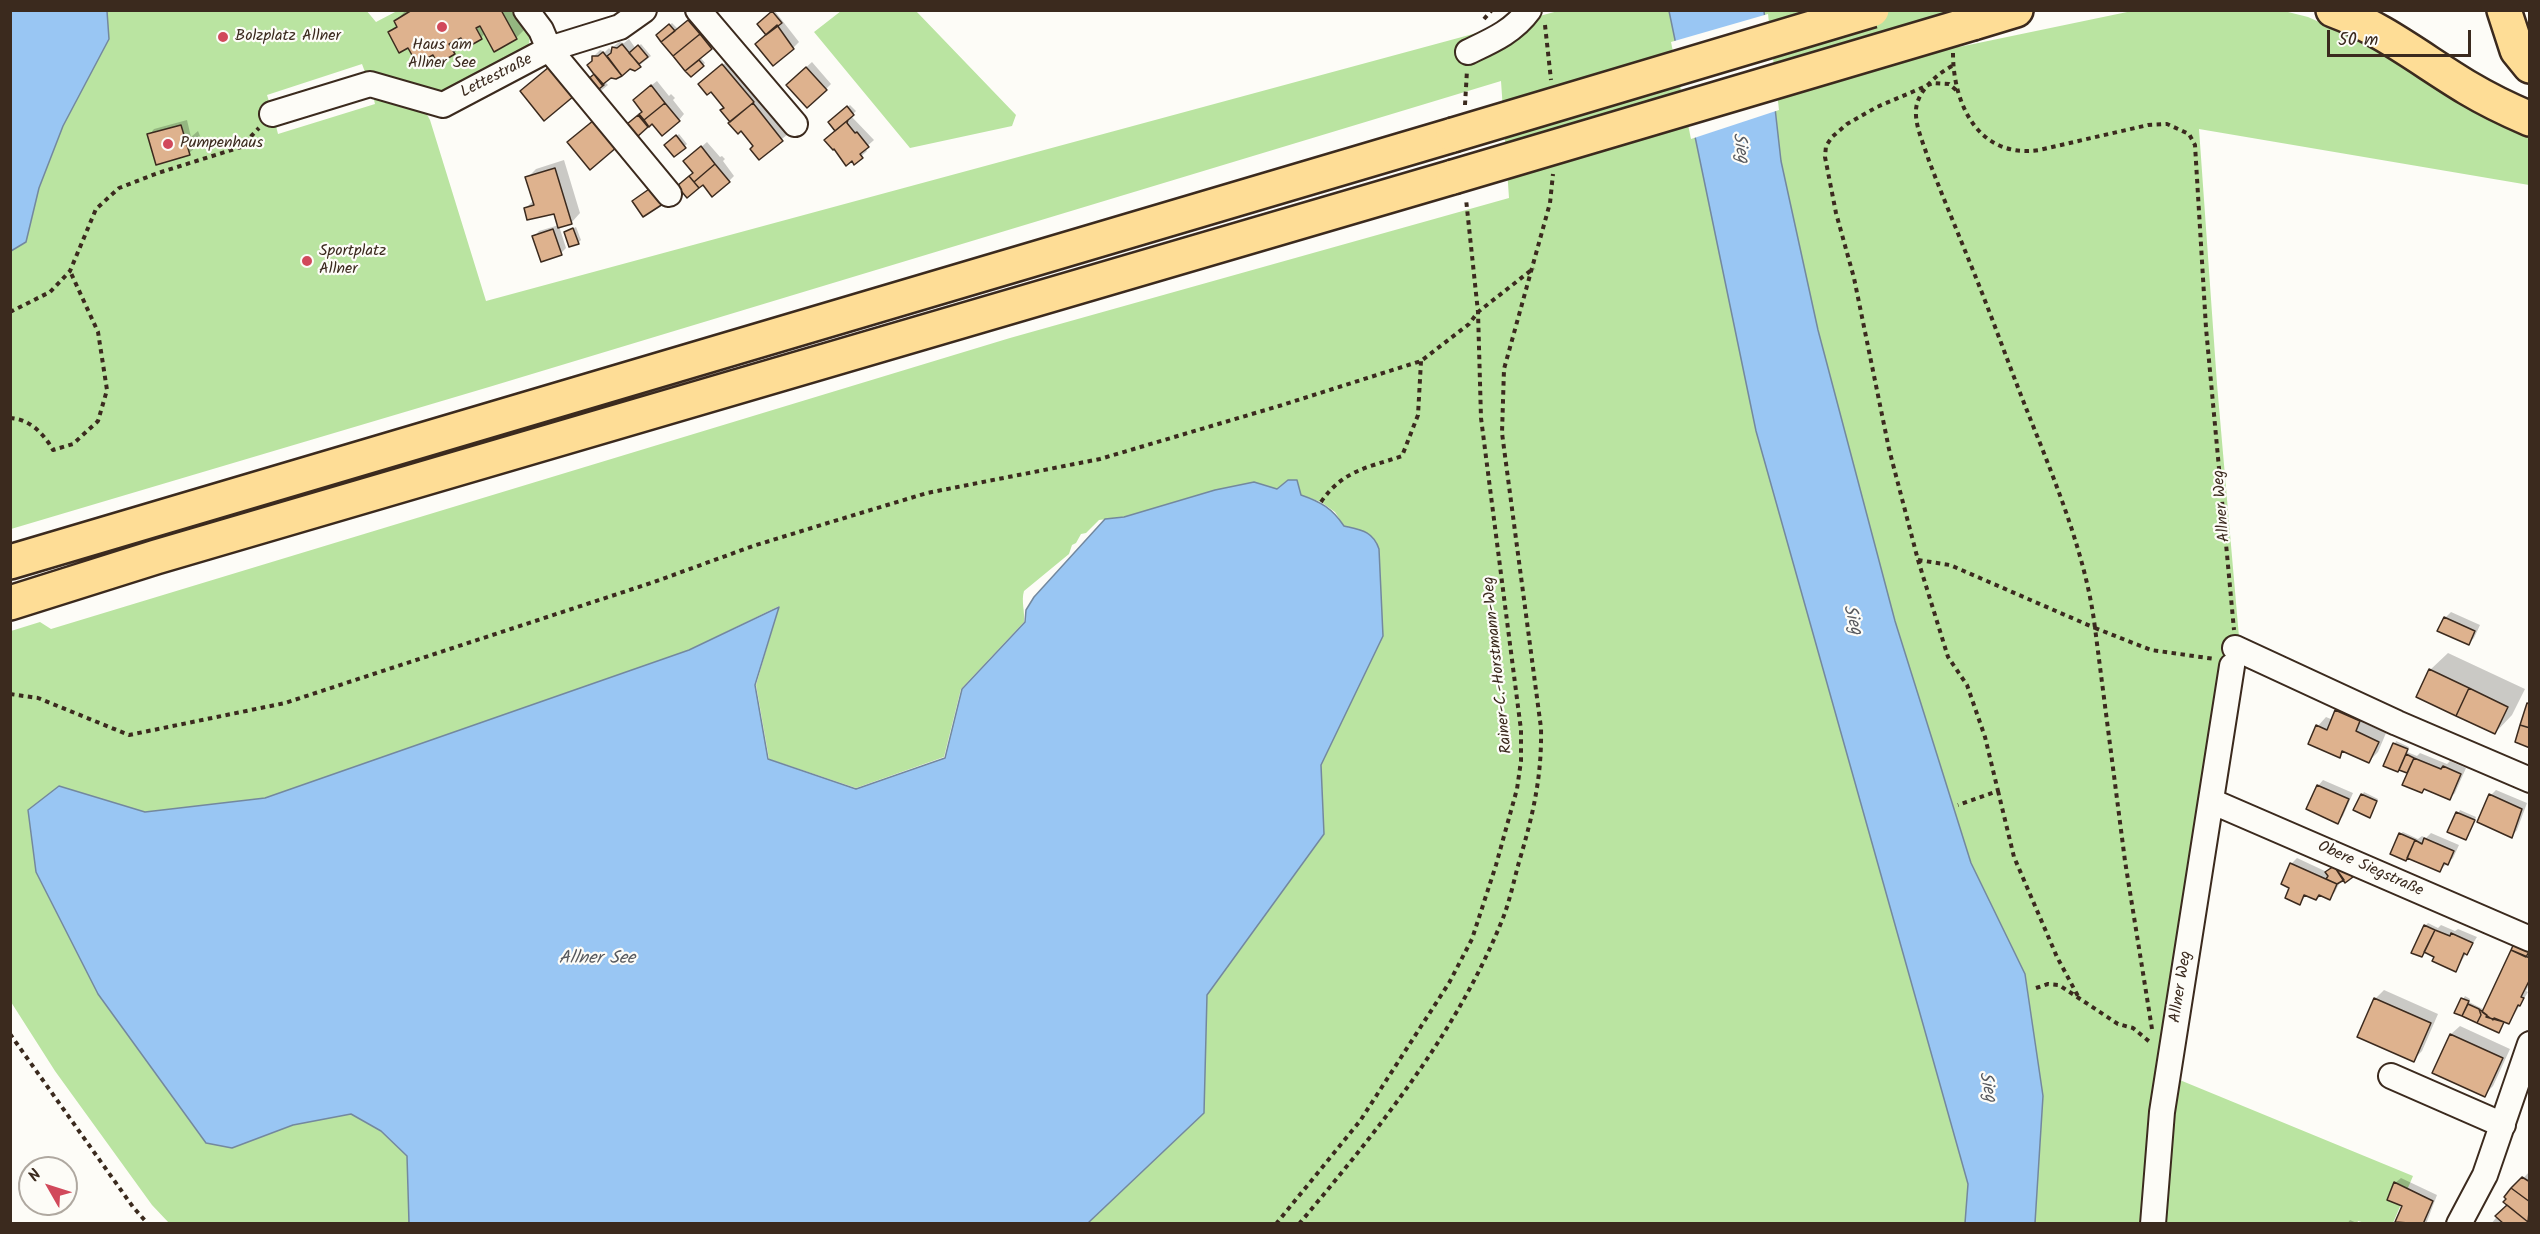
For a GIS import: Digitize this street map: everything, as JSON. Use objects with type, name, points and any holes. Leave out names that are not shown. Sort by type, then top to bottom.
[{"type":"highway","points":[[10,562],[1872,10]]},
{"type":"highway","points":[[11,603],[156,557],[1453,177],[1963,33],[2016,10]]},
{"type":"highway","points":[[2333,10],[2355,18],[2468,87],[2529,119]]},
{"type":"highway","points":[[2504,10],[2517,50],[2529,66]]},
{"type":"street","points":[[526,10],[541,30],[549,49]]},
{"type":"street","name":"Lettestraße","points":[[272,114],[370,84],[443,105],[549,49],[620,27],[644,10]]},
{"type":"street","points":[[698,10],[795,124]]},
{"type":"street","points":[[1468,52],[1499,38],[1522,20],[1537,16]]},
{"type":"street","name":"Lettestraße","points":[[549,49],[669,194]]},
{"type":"street","points":[[2234,659],[2397,723],[2529,780]]},
{"type":"street","name":"Allner Weg","points":[[2153,1224],[2162,1112],[2234,659]]},
{"type":"street","name":"Obere Siegstraße","points":[[2211,801],[2529,939]]},
{"type":"street","points":[[2459,1224],[2485,1175],[2529,1044]]},
{"type":"street","points":[[2391,1076],[2503,1125]]},
{"type":"path","points":[[1537,16],[1551,87]]},
{"type":"path","name":"Allner Weg","points":[[1963,33],[1953,66],[1963,109],[1975,126],[1990,141],[2003,149],[2022,153],[2148,125],[2167,124],[2190,134],[2195,145],[2206,328],[2234,659]]},
{"type":"path","points":[[1464,104],[1468,52]]},
{"type":"path","points":[[1953,66],[1942,71],[1916,102],[1916,121],[1940,193],[1971,265],[2049,466],[2073,537],[2093,610],[2125,861],[2155,1048],[2133,1028],[2118,1024],[2059,985],[2048,984],[2036,988]]},
{"type":"path","points":[[1957,90],[1949,84],[1929,86],[1876,107],[1847,124],[1826,146],[1825,157],[1836,213],[1854,278],[1889,449],[1918,560],[1948,657],[1968,685],[1985,737],[2014,857],[2057,957],[2079,998]]},
{"type":"path","points":[[10,312],[50,292],[70,271],[96,209],[119,188],[158,173],[242,147],[272,114]]},
{"type":"path","points":[[1299,1224],[1411,1084],[1468,995],[1503,917],[1536,806],[1542,763],[1541,728],[1502,433],[1504,369],[1534,268],[1550,203],[1553,172]]},
{"type":"path","name":"Rainer-C.-Horstmann-Weg","points":[[1276,1224],[1320,1173],[1360,1121],[1449,983],[1472,939],[1496,866],[1517,789],[1521,761],[1521,730],[1481,418],[1478,312],[1466,216]]},
{"type":"path","points":[[10,694],[38,698],[129,735],[285,703],[642,586],[753,546],[927,493],[1100,459],[1421,361],[1469,324],[1478,312],[1534,268]]},
{"type":"path","points":[[10,418],[18,418],[44,433],[53,450],[73,444],[98,421],[107,390],[98,332],[70,271]]},
{"type":"path","points":[[1321,502],[1331,488],[1348,474],[1402,456],[1418,415],[1421,361]]},
{"type":"path","points":[[1918,560],[1950,566],[2151,650],[2234,659]]},
{"type":"path","points":[[1958,805],[1998,791]]},
{"type":"path","points":[[10,1034],[133,1207],[148,1224]]},
{"type":"green space","points":[[366,10],[376,22],[397,11],[517,11],[529,35],[530,40],[526,51],[441,93],[415,93],[430,120],[486,301],[1558,11],[1669,11],[1756,431],[1968,1184],[1965,1223],[1088,1223],[1204,1113],[1207,995],[1324,834],[1321,765],[1383,636],[1379,549],[1373,538],[1366,532],[1344,526],[1335,512],[1321,502],[1301,495],[1288,480],[1277,489],[1215,490],[1124,517],[1099,520],[1086,533],[1081,534],[1076,543],[1072,545],[1069,554],[1024,591],[1024,622],[961,689],[944,757],[856,788],[769,759],[756,685],[779,606],[689,650],[265,798],[145,812],[59,786],[36,872],[98,994],[206,1143],[232,1148],[293,1125],[351,1114],[381,1131],[407,1156],[409,1223],[169,1223],[152,1205],[55,1071],[11,1002],[11,631],[40,622],[51,629],[1010,338],[1509,198],[1501,81],[11,529],[11,251],[26,242],[39,188],[63,126],[109,39],[107,11]],"holes":[[[362,64],[368,80],[272,111],[267,95]],[[371,88],[375,104],[278,134],[274,118]]]},
{"type":"green space","points":[[841,11],[916,11],[1016,115],[1012,126],[910,148],[814,32]]},
{"type":"green space","points":[[1764,11],[1959,11],[1959,47],[2132,11],[2284,11],[2308,17],[2386,52],[2466,106],[2529,135],[2529,185],[2199,129],[2217,384],[2239,637],[2146,1223],[2035,1223],[2043,1096],[2025,974],[1971,863],[1895,621],[1818,330],[1781,161]]},
{"type":"green space","points":[[2170,1076],[2413,1176],[2393,1223],[2358,1221],[2357,1224],[2160,1224]]},
{"type":"water","points":[[11,10],[107,11],[109,39],[63,126],[39,188],[26,242],[11,251]]},
{"type":"water","name":"Sieg","points":[[1669,11],[1764,11],[1781,161],[1818,330],[1895,621],[1971,863],[2025,974],[2043,1096],[2035,1223],[1965,1223],[1968,1184],[1756,431]]},
{"type":"water","name":"Allner See","points":[[1288,480],[1297,480],[1301,495],[1326,506],[1344,526],[1366,532],[1373,538],[1379,549],[1383,636],[1321,765],[1324,834],[1207,995],[1204,1113],[1088,1223],[409,1223],[407,1156],[381,1131],[351,1114],[293,1125],[232,1148],[206,1143],[98,994],[36,872],[28,810],[59,786],[145,812],[265,798],[689,650],[779,607],[755,685],[768,759],[856,789],[945,758],[962,689],[1025,622],[1026,610],[1034,597],[1105,519],[1124,517],[1215,490],[1254,482],[1277,489]]},
{"type":"pier","points":[[1768,14],[1779,110],[1691,139],[1671,42]]},
{"type":"building","points":[[412,10],[501,10],[517,39],[494,52],[480,26],[476,28],[482,39],[466,48],[461,38],[449,44],[455,54],[438,64],[433,55],[417,64],[408,48],[399,53],[388,32],[397,27],[394,21]]},
{"type":"building","points":[[772,11],[782,23],[766,35],[757,24]]},
{"type":"building","points":[[688,20],[700,34],[673,56],[661,42]]},
{"type":"building","points":[[669,24],[675,31],[661,42],[656,35]]},
{"type":"building","points":[[777,25],[794,49],[773,66],[755,44]]},
{"type":"building","points":[[700,34],[712,49],[685,71],[673,56]]},
{"type":"building","points":[[622,44],[641,67],[635,71],[630,69],[622,76],[607,56],[611,53],[612,47],[617,48]]},
{"type":"building","points":[[638,45],[648,57],[639,64],[629,53]]},
{"type":"building","points":[[603,52],[622,76],[616,79],[611,78],[602,85],[587,65],[592,61],[592,56],[598,56]]},
{"type":"building","points":[[699,60],[704,66],[691,77],[685,71]]},
{"type":"building","points":[[722,64],[754,102],[730,122],[720,110],[724,108],[711,92],[707,95],[698,84]]},
{"type":"building","points":[[549,67],[574,96],[544,121],[520,91]]},
{"type":"building","points":[[806,67],[827,90],[807,108],[786,85]]},
{"type":"building","points":[[594,74],[604,85],[594,93],[585,82]]},
{"type":"building","points":[[651,85],[665,103],[644,120],[639,114],[642,112],[633,100]]},
{"type":"building","points":[[665,103],[680,121],[662,136],[652,124],[649,127],[644,120]]},
{"type":"building","points":[[753,103],[783,141],[759,160],[750,149],[753,146],[741,131],[738,134],[728,123]]},
{"type":"building","points":[[847,106],[854,115],[835,131],[828,122]]},
{"type":"building","points":[[638,115],[648,127],[637,137],[627,124]]},
{"type":"building","points":[[594,120],[617,147],[590,170],[567,142]]},
{"type":"building","points":[[848,120],[847,123],[869,147],[860,154],[863,158],[854,165],[852,161],[846,166],[834,149],[824,140]]},
{"type":"building","name":"Pumpenhaus","points":[[181,125],[190,155],[156,165],[147,134]]},
{"type":"building","points":[[676,135],[686,148],[674,157],[664,145]]},
{"type":"building","points":[[701,146],[715,164],[694,182],[689,176],[693,173],[683,161]]},
{"type":"building","points":[[715,164],[730,182],[712,197],[703,185],[699,188],[694,182]]},
{"type":"building","points":[[555,168],[572,224],[558,228],[554,214],[527,220],[524,208],[534,205],[525,177]]},
{"type":"building","points":[[689,176],[699,188],[687,198],[677,186]]},
{"type":"building","points":[[652,187],[663,204],[643,217],[632,201]]},
{"type":"building","points":[[573,228],[579,244],[569,247],[564,232]]},
{"type":"building","points":[[553,229],[562,255],[541,262],[532,236]]},
{"type":"building","points":[[2444,617],[2475,631],[2469,645],[2437,631]]},
{"type":"building","points":[[2429,669],[2469,688],[2456,716],[2416,697]]},
{"type":"building","points":[[2469,688],[2508,707],[2495,734],[2456,716]]},
{"type":"building","points":[[2527,703],[2530,704],[2530,728],[2520,725]]},
{"type":"building","points":[[2335,710],[2360,721],[2356,731],[2379,742],[2369,763],[2342,751],[2340,758],[2308,744],[2316,725],[2327,730]]},
{"type":"building","points":[[2520,725],[2530,728],[2530,748],[2515,742]]},
{"type":"building","points":[[2393,743],[2408,749],[2398,772],[2383,766]]},
{"type":"building","points":[[2406,754],[2414,758],[2407,773],[2399,770]]},
{"type":"building","points":[[2414,758],[2461,774],[2450,800],[2424,789],[2422,793],[2402,785]]},
{"type":"building","points":[[2317,785],[2349,799],[2338,824],[2306,809]]},
{"type":"building","points":[[2361,794],[2377,801],[2370,818],[2353,810]]},
{"type":"building","points":[[2489,794],[2522,809],[2512,838],[2477,822]]},
{"type":"building","points":[[2456,812],[2475,820],[2466,840],[2447,832]]},
{"type":"building","points":[[2399,833],[2415,840],[2406,861],[2390,854]]},
{"type":"building","points":[[2424,838],[2454,851],[2448,865],[2444,863],[2440,872],[2407,858],[2415,840],[2422,844]]},
{"type":"building","points":[[2290,863],[2337,884],[2330,900],[2319,895],[2316,900],[2304,895],[2300,905],[2285,898],[2289,888],[2281,884]]},
{"type":"building","points":[[2344,864],[2353,877],[2345,883],[2336,869]]},
{"type":"building","points":[[2334,866],[2344,880],[2337,884],[2326,879],[2328,876],[2325,872]]},
{"type":"building","points":[[2424,925],[2435,930],[2422,957],[2411,953]]},
{"type":"building","points":[[2435,930],[2450,936],[2451,933],[2473,943],[2467,955],[2464,953],[2456,972],[2432,961],[2434,957],[2424,952]]},
{"type":"building","points":[[2515,941],[2530,950],[2526,957],[2511,950]]},
{"type":"building","points":[[2511,950],[2530,958],[2530,979],[2521,997],[2524,998],[2509,1024],[2494,1018],[2493,1020],[2482,1012]]},
{"type":"building","points":[[2374,998],[2431,1023],[2414,1062],[2357,1037]]},
{"type":"building","points":[[2461,998],[2469,1001],[2462,1016],[2454,1013]]},
{"type":"building","points":[[2468,1004],[2479,1009],[2481,1015],[2477,1023],[2462,1016]]},
{"type":"building","points":[[2479,1009],[2487,1015],[2486,1017],[2504,1022],[2499,1033],[2477,1023],[2481,1015]]},
{"type":"building","points":[[2450,1034],[2503,1058],[2485,1097],[2432,1073]]},
{"type":"building","points":[[2522,1177],[2530,1182],[2530,1202],[2511,1188]]},
{"type":"building","points":[[2394,1182],[2433,1201],[2423,1224],[2395,1222],[2402,1206],[2387,1200]]},
{"type":"building","points":[[2511,1188],[2530,1202],[2528,1222],[2503,1202]]},
{"type":"building","points":[[2507,1205],[2530,1224],[2504,1224],[2495,1216]]},
{"type":"place","name":"Haus am Allner See","points":[[442,27]]},
{"type":"place","name":"Bolzplatz Allner","points":[[223,37]]},
{"type":"place","name":"Pumpenhaus","points":[[168,144]]},
{"type":"place","name":"Sportplatz Allner","points":[[307,261]]}]
